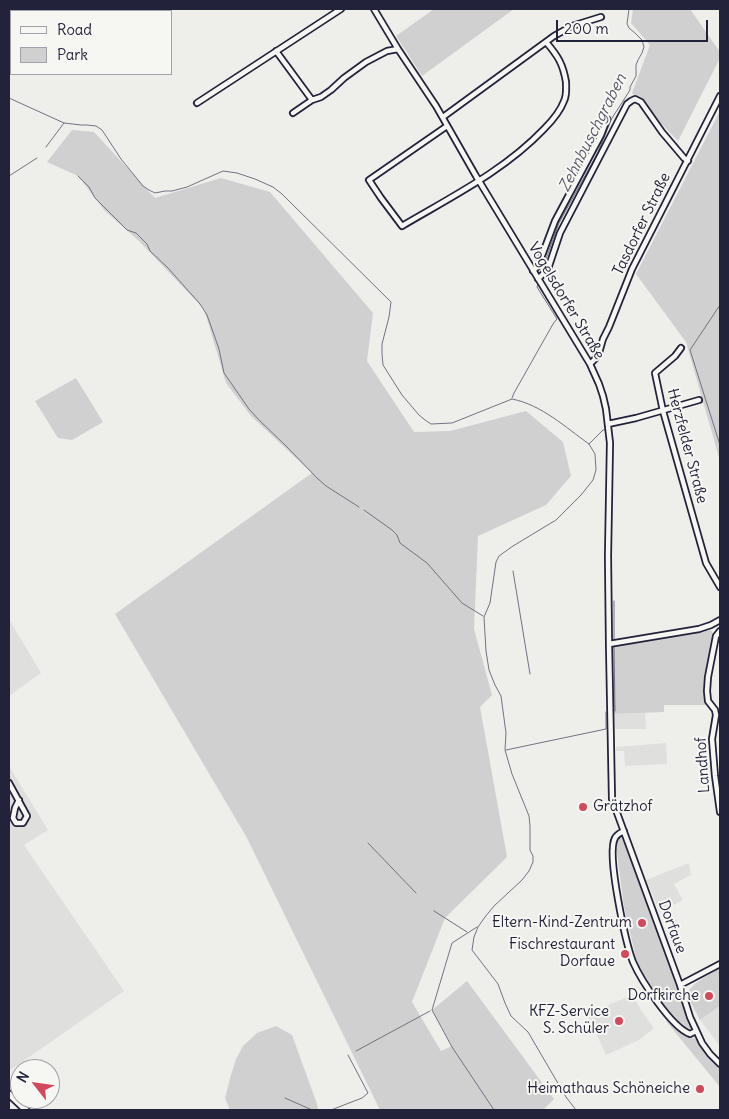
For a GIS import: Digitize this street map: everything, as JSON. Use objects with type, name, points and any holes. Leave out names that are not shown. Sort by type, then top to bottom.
[{"type":"main road","points":[[9,1094],[26,1110]]},
{"type":"street","points":[[197,103],[341,9]]},
{"type":"street","name":"Vogelsdorfer Straße","points":[[374,9],[443,117],[590,364],[599,384],[608,424],[611,455],[608,644]]},
{"type":"street","points":[[443,117],[546,42],[572,26],[601,17]]},
{"type":"street","points":[[447,126],[369,180],[402,226],[479,180],[510,159],[531,143],[555,116],[565,101],[564,70],[558,56],[546,42]]},
{"type":"street","points":[[293,113],[312,100],[332,90],[344,78],[366,62],[387,50],[398,49]]},
{"type":"street","points":[[276,52],[312,100]]},
{"type":"street","name":"Tasdorfer Straße","points":[[590,364],[599,352],[632,269],[720,96]]},
{"type":"street","points":[[538,279],[548,269],[560,233],[627,104],[635,99],[641,102],[662,132],[688,161]]},
{"type":"street","points":[[533,271],[538,266],[555,221],[598,140],[607,119]]},
{"type":"street","name":"Herzfelder Straße","points":[[680,348],[676,356],[655,373],[663,411],[706,563],[720,587]]},
{"type":"street","points":[[608,424],[699,400]]},
{"type":"street","points":[[608,644],[699,629],[720,620]]},
{"type":"street","name":"Landhof","points":[[720,631],[716,636],[707,691],[708,701],[715,710],[716,715],[712,739],[720,812]]},
{"type":"street","name":"Dorfaue","points":[[608,644],[612,798],[690,1017],[706,1050],[720,1064]]},
{"type":"street","points":[[9,783],[27,816],[20,823],[16,823],[13,818],[18,800]]},
{"type":"street","points":[[624,831],[616,837],[613,846],[614,874],[619,907],[633,962],[655,1000],[686,1032],[690,1034],[696,1031]]},
{"type":"street","points":[[680,985],[720,964]]},
{"type":"shaded area","points":[[9,619],[41,673],[9,696]]},
{"type":"shaded area","points":[[645,713],[646,729],[615,729],[614,714]]},
{"type":"shaded area","points":[[666,743],[667,764],[625,766],[624,751],[616,751],[616,747]]},
{"type":"shaded area","points":[[9,766],[48,830],[24,845],[124,991],[26,1059],[10,1059],[9,1071]]},
{"type":"shaded area","points":[[689,863],[691,875],[674,884],[683,900],[660,912],[646,880]]},
{"type":"shaded area","name":"KFZ-Service S. Schüler","points":[[632,995],[654,1028],[639,1040],[606,1055],[587,1014]]},
{"type":"shaded area","points":[[720,1006],[720,1046],[700,1020]]},
{"type":"green space","points":[[434,9],[514,9],[422,76],[396,36]]},
{"type":"green space","points":[[633,9],[690,9],[720,52],[720,58],[678,141],[632,93],[650,45],[631,23]]},
{"type":"green space","points":[[720,111],[720,461],[686,342],[636,274]]},
{"type":"green space","points":[[72,130],[94,132],[155,198],[221,178],[270,192],[373,313],[367,361],[414,432],[450,431],[526,411],[563,442],[571,476],[546,505],[478,536],[474,629],[492,695],[480,707],[507,857],[445,918],[412,1002],[441,1051],[452,1046],[432,1010],[467,981],[554,1099],[543,1110],[380,1110],[247,838],[115,614],[312,473],[251,416],[226,383],[204,309],[140,242],[104,210],[78,176],[47,162]]},
{"type":"green space","points":[[76,378],[103,422],[72,440],[58,438],[35,401]]},
{"type":"green space","points":[[711,630],[715,637],[706,684],[708,705],[664,705],[664,712],[614,714],[613,647]]},
{"type":"green space","points":[[622,833],[691,1026],[689,1030],[656,996],[637,962],[624,907],[616,846],[616,842]]},
{"type":"green space","points":[[720,968],[720,1006],[700,1020],[687,992],[697,982]]},
{"type":"green space","points":[[665,1020],[697,1040],[720,1066],[720,1087]]},
{"type":"green space","points":[[276,1026],[292,1035],[318,1110],[230,1110],[225,1098],[236,1059],[243,1046],[257,1033]]},
{"type":"waterway","name":"Zehnbuschgraben","points":[[542,270],[559,223],[598,152],[612,118],[630,90],[636,76],[636,65],[644,47],[642,40],[627,24],[629,9]]},
{"type":"waterway","points":[[9,98],[64,123],[96,126],[102,130],[121,159],[143,186],[155,193],[187,187],[223,171],[237,173],[273,187],[391,302],[382,344],[383,365],[402,395],[425,420],[431,424],[452,423],[512,399],[533,406],[553,417],[589,444],[595,454],[596,470],[593,480],[581,495],[556,520],[513,546],[499,556],[496,562],[490,603],[484,617],[486,651],[489,670],[501,696],[506,733],[505,750],[512,774],[529,816],[530,850],[533,862],[522,880],[494,906],[478,927],[472,950],[498,984],[511,1016],[528,1032],[566,1097],[576,1110]]},
{"type":"waterway","points":[[46,147],[64,123]]},
{"type":"waterway","points":[[9,176],[37,158]]},
{"type":"waterway","points":[[78,176],[89,187],[95,198],[127,230],[136,233],[147,244],[150,251],[200,304],[207,315],[219,349],[224,373],[249,409],[317,478],[359,507]]},
{"type":"waterway","name":"Zehnbuschgraben","points":[[512,398],[557,319],[537,287],[538,284]]},
{"type":"waterway","points":[[720,305],[690,350],[720,445]]},
{"type":"waterway","points":[[589,444],[605,430]]},
{"type":"waterway","points":[[364,510],[392,530],[397,535],[400,543],[427,563],[462,603],[483,616]]},
{"type":"waterway","points":[[513,571],[530,674]]},
{"type":"waterway","points":[[614,601],[614,640]]},
{"type":"waterway","points":[[614,647],[615,711]]},
{"type":"waterway","points":[[506,750],[606,729],[606,712]]},
{"type":"waterway","points":[[368,843],[416,893]]},
{"type":"waterway","points":[[434,911],[467,932]]},
{"type":"waterway","points":[[477,927],[452,943],[432,1010],[452,1047],[494,1110]]},
{"type":"waterway","points":[[356,1051],[430,1011]]},
{"type":"waterway","points":[[331,1110],[362,1098],[368,1093],[348,1055]]},
{"type":"waterway","points":[[285,1098],[312,1110]]},
{"type":"place","name":"Grätzhof","points":[[583,807]]},
{"type":"place","name":"Eltern-Kind-Zentrum","points":[[642,923]]},
{"type":"place","name":"Fischrestaurant Dorfaue","points":[[625,954]]},
{"type":"place","name":"Dorfkirche","points":[[709,996]]},
{"type":"place","name":"KFZ-Service S. Schüler","points":[[619,1021]]},
{"type":"place","name":"Heimathaus Schöneiche","points":[[700,1089]]}]
